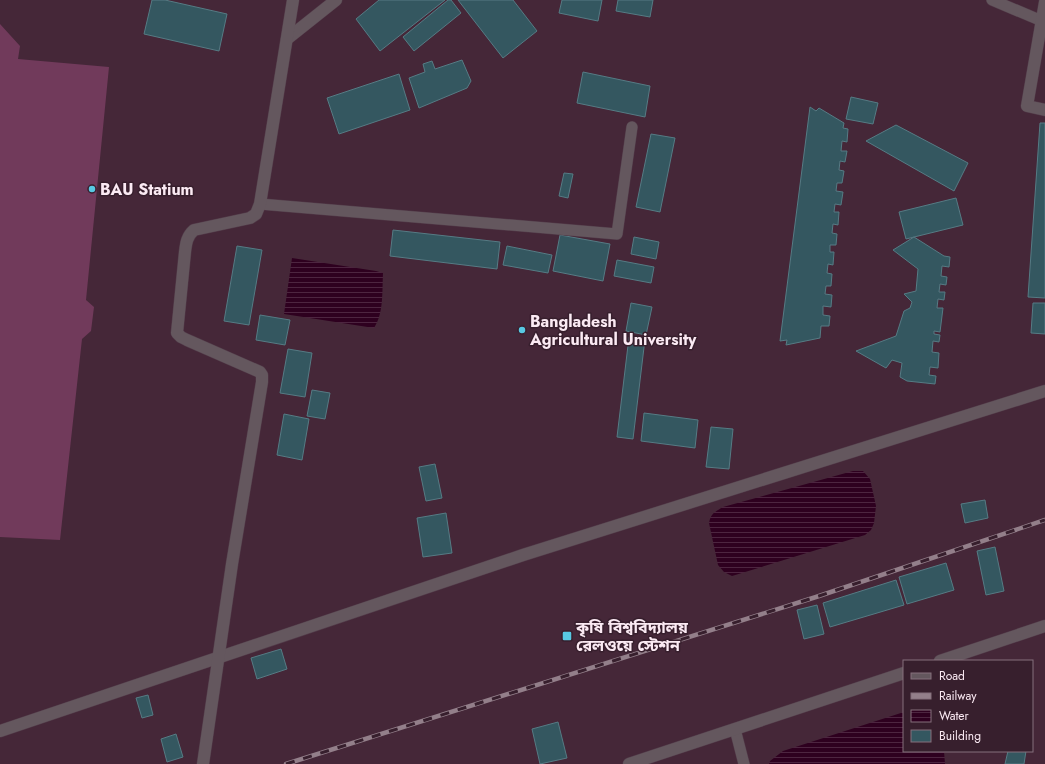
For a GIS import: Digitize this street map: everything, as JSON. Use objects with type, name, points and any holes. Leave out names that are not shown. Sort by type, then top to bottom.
[{"type":"street","points":[[203,764],[232,564],[262,375],[256,370],[177,333],[186,247],[189,234],[194,230],[250,218],[256,214],[260,204],[294,0]]},
{"type":"street","points":[[287,39],[336,0]]},
{"type":"street","points":[[1045,2],[1027,106],[1045,110]]},
{"type":"street","points":[[0,731],[523,555],[1045,391]]},
{"type":"street","points":[[943,660],[1045,626]]},
{"type":"street","points":[[629,764],[903,673]]},
{"type":"lane","points":[[992,0],[1042,21]]},
{"type":"lane","points":[[260,204],[617,234],[632,127]]},
{"type":"lane","points":[[736,729],[744,764]]},
{"type":"shaded area","name":"Bangladesh Agricultural University","points":[[0,0],[1045,0],[1045,764],[0,764]]},
{"type":"shaded area","points":[[0,24],[20,46],[18,59],[109,67],[86,300],[94,307],[91,331],[82,339],[60,540],[0,537]]},
{"type":"water","points":[[292,258],[383,273],[381,309],[374,328],[284,314]]},
{"type":"water","points":[[853,471],[863,471],[870,479],[876,506],[874,523],[871,530],[865,535],[732,576],[724,572],[718,565],[709,523],[712,515],[723,507]]},
{"type":"water","points":[[903,712],[903,752],[944,752],[945,764],[769,764],[770,761],[783,751]]},
{"type":"building","points":[[152,0],[165,0],[227,14],[219,51],[144,34]]},
{"type":"building","points":[[379,0],[445,0],[380,51],[356,19]]},
{"type":"building","points":[[448,0],[451,0],[461,13],[414,51],[403,37]]},
{"type":"building","points":[[458,0],[513,0],[537,31],[503,58]]},
{"type":"building","points":[[562,0],[602,0],[598,21],[559,13]]},
{"type":"building","points":[[618,0],[653,0],[650,17],[616,11]]},
{"type":"building","points":[[462,60],[471,81],[467,88],[419,108],[409,78],[425,72],[423,64],[432,61],[435,69]]},
{"type":"building","points":[[583,72],[650,86],[645,117],[577,103]]},
{"type":"building","points":[[399,74],[410,110],[339,134],[327,98]]},
{"type":"building","points":[[851,97],[878,103],[873,124],[846,119]]},
{"type":"building","points":[[810,107],[816,111],[819,108],[844,123],[843,128],[848,129],[847,142],[842,141],[841,151],[847,151],[845,162],[840,161],[839,170],[844,171],[842,183],[837,183],[836,191],[843,192],[841,205],[835,204],[834,212],[839,212],[838,225],[833,224],[832,233],[837,234],[836,245],[830,245],[830,252],[834,252],[833,265],[828,264],[827,273],[832,274],[831,286],[826,286],[825,294],[832,295],[831,307],[823,306],[823,315],[830,316],[829,326],[821,326],[820,338],[786,345],[787,340],[780,341]]},
{"type":"building","points":[[1040,123],[1045,123],[1045,298],[1028,297]]},
{"type":"building","points":[[896,125],[968,163],[954,191],[866,141]]},
{"type":"building","points":[[651,134],[675,138],[660,212],[636,207]]},
{"type":"building","points":[[564,173],[573,174],[568,198],[559,196]]},
{"type":"building","points":[[956,198],[963,225],[906,239],[899,212]]},
{"type":"building","points":[[393,230],[500,242],[497,269],[390,256]]},
{"type":"building","points":[[560,235],[610,244],[603,281],[553,271]]},
{"type":"building","points":[[634,237],[659,242],[656,259],[631,254]]},
{"type":"building","points":[[914,237],[944,256],[950,257],[949,267],[942,266],[941,276],[947,277],[946,285],[940,284],[939,292],[945,292],[944,300],[938,299],[937,308],[943,308],[940,332],[934,331],[934,334],[940,335],[939,342],[933,341],[932,352],[939,353],[938,368],[930,367],[929,375],[936,376],[935,384],[907,381],[900,377],[902,363],[892,360],[886,368],[856,351],[896,336],[904,311],[910,308],[912,302],[904,294],[916,291],[918,269],[893,250]]},
{"type":"building","points":[[237,246],[262,250],[249,325],[224,321]]},
{"type":"building","points":[[507,246],[552,255],[548,273],[503,265]]},
{"type":"building","points":[[617,260],[654,267],[651,283],[614,276]]},
{"type":"building","points":[[631,303],[652,307],[646,335],[626,331]]},
{"type":"building","points":[[1033,303],[1045,303],[1045,334],[1031,333]]},
{"type":"building","points":[[260,315],[290,320],[285,345],[256,340]]},
{"type":"building","points":[[629,337],[645,339],[633,439],[617,437]]},
{"type":"building","points":[[288,349],[312,353],[305,397],[280,393]]},
{"type":"building","points":[[312,390],[330,393],[325,419],[307,416]]},
{"type":"building","points":[[644,413],[698,420],[695,448],[641,441]]},
{"type":"building","points":[[284,414],[309,419],[302,460],[277,455]]},
{"type":"building","points":[[711,427],[733,429],[729,469],[706,467]]},
{"type":"building","points":[[435,464],[442,498],[426,501],[419,467]]},
{"type":"building","points":[[985,500],[988,518],[965,523],[961,504]]},
{"type":"building","points":[[446,513],[452,553],[423,557],[417,518]]},
{"type":"building","points":[[995,547],[1004,591],[986,595],[977,551]]},
{"type":"building","points":[[946,563],[954,590],[907,604],[899,577]]},
{"type":"building","points":[[896,580],[904,605],[830,627],[823,603]]},
{"type":"building","points":[[817,605],[824,634],[804,639],[797,610]]},
{"type":"building","points":[[281,649],[287,669],[257,679],[251,658]]},
{"type":"building","points":[[148,695],[153,715],[142,718],[136,698]]},
{"type":"building","points":[[558,722],[567,758],[540,764],[532,729]]},
{"type":"building","points":[[176,734],[183,757],[167,762],[161,739]]},
{"type":"building","points":[[1008,752],[1026,752],[1024,764],[1005,764]]},
{"type":"railway","points":[[286,764],[816,597],[1045,520]]},
{"type":"place","name":"BAU Statium","points":[[92,189]]},
{"type":"place","name":"Bangladesh Agricultural University","points":[[522,330]]},
{"type":"place","name":"কৃষি বিশ্ববিদ্যালয় রেলওয়ে স্টেশন","points":[[567,636]]}]
